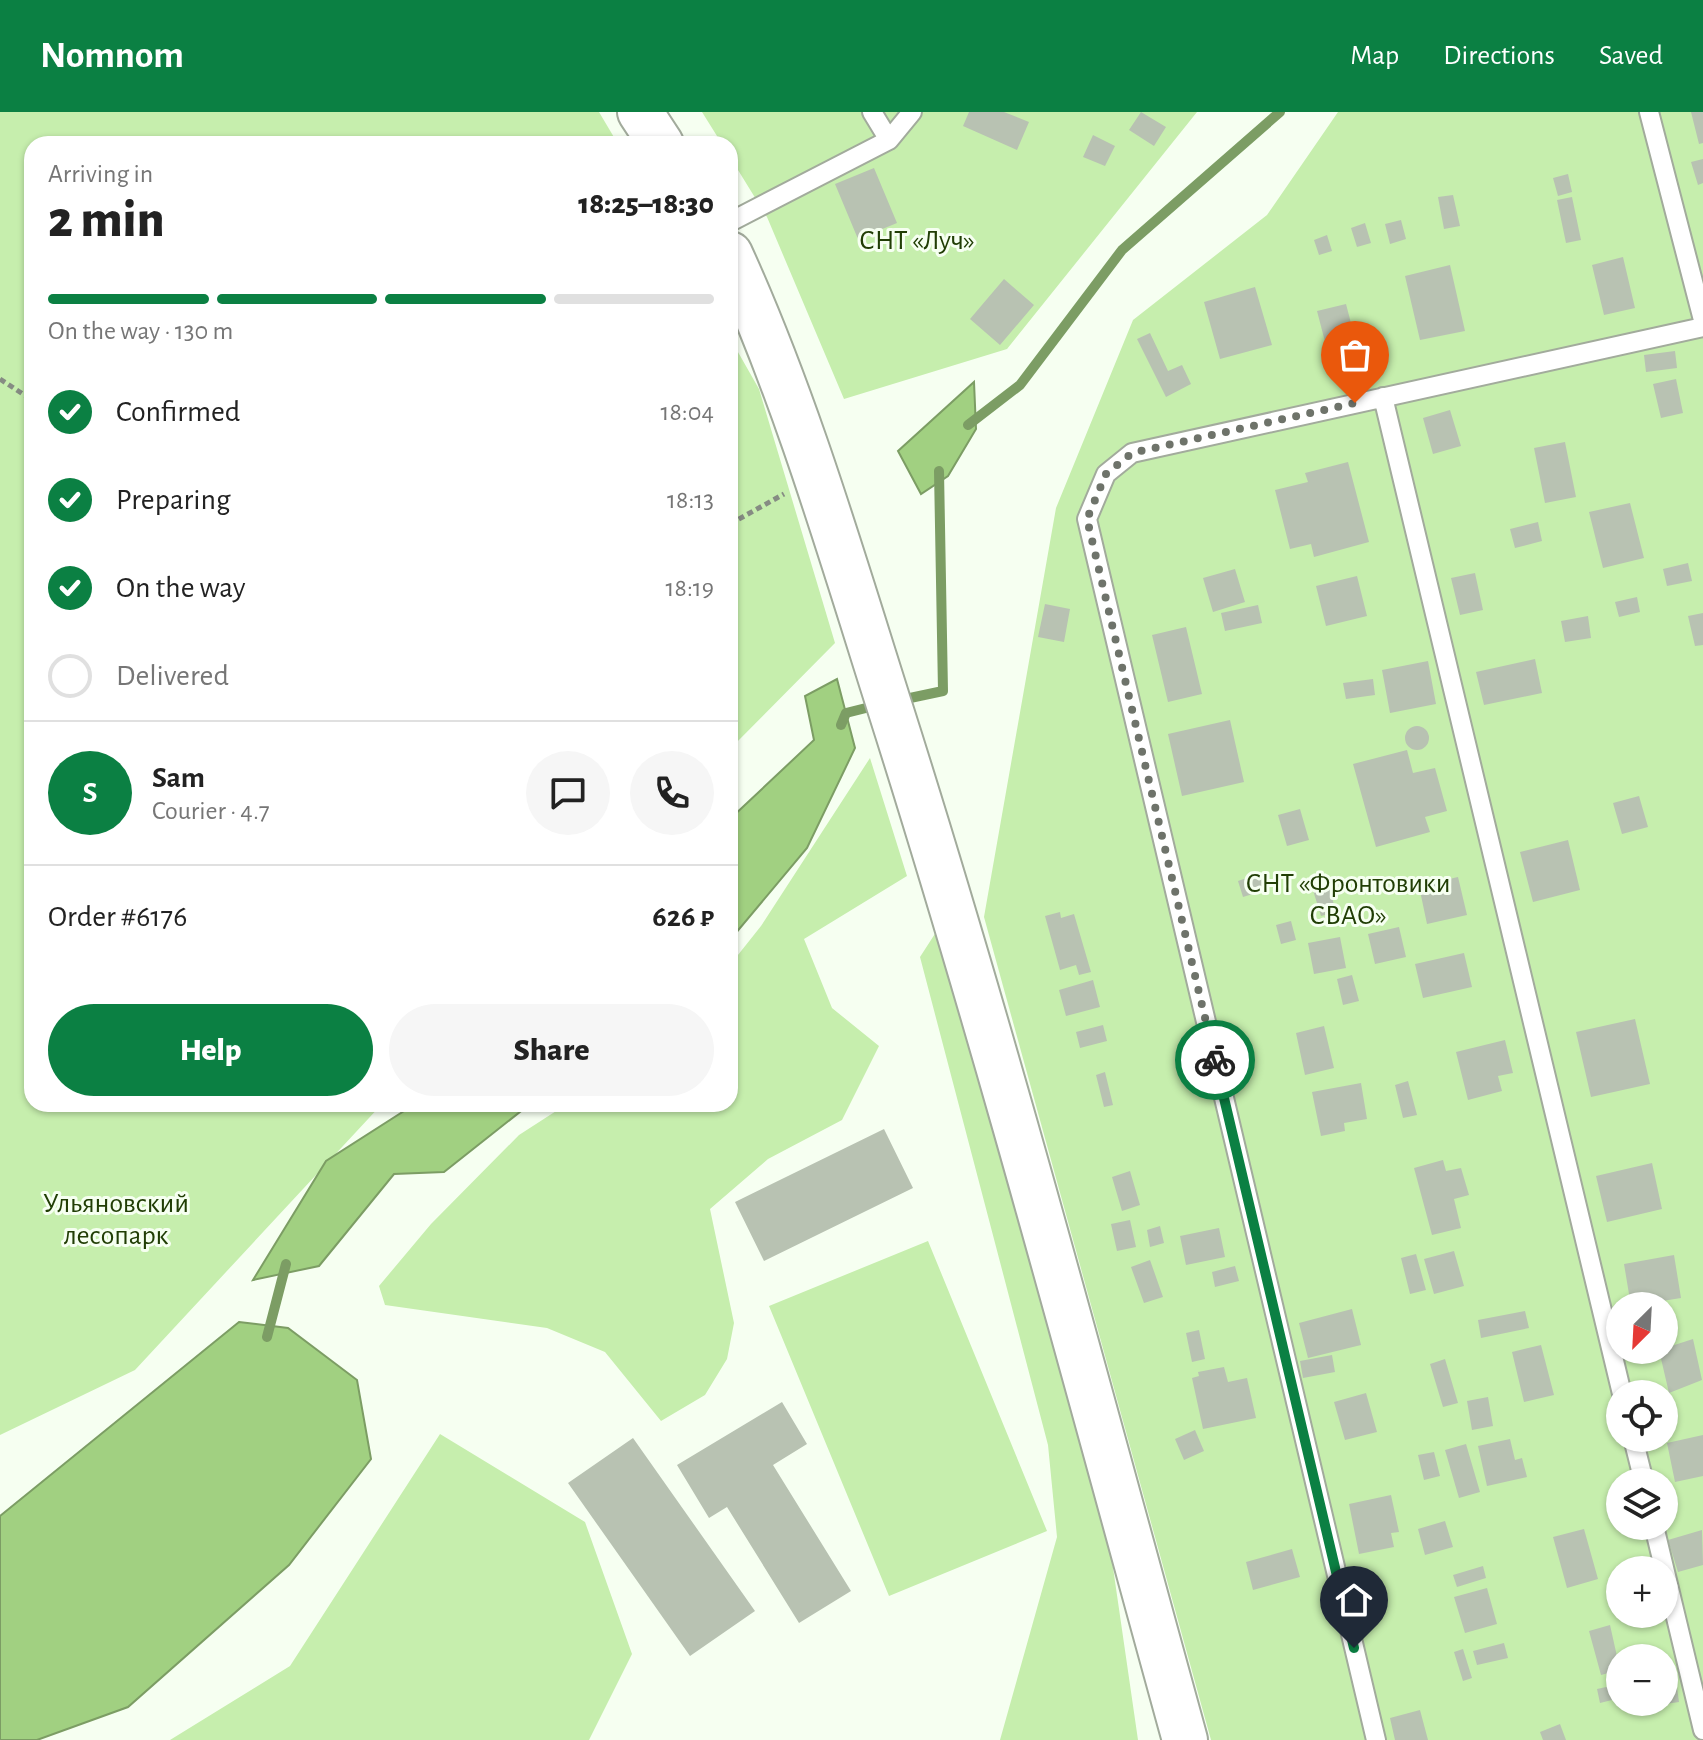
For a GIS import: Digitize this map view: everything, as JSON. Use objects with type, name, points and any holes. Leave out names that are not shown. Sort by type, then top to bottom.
[{"type":"street","points":[[640,112],[656,136]]},
{"type":"street","points":[[738,272],[765,332],[816,475],[954,910],[1185,1740]]},
{"type":"lane","points":[[872,112],[889,140]]},
{"type":"lane","points":[[738,218],[889,140],[912,112]]},
{"type":"lane","points":[[1649,112],[1703,320]]},
{"type":"lane","points":[[1376,1740],[1087,519],[1106,474],[1132,453],[1703,327]]},
{"type":"lane","points":[[1383,397],[1619,1380]]},
{"type":"lane","points":[[1657,1540],[1703,1730]]},
{"type":"path","points":[[0,379],[24,395]]},
{"type":"path","points":[[738,519],[816,475]]},
{"type":"green space","name":"Ульяновский лесопарк","points":[[0,112],[599,112],[613,136],[24,136],[24,1112],[375,1112],[135,1370],[0,1435]]},
{"type":"green space","name":"СНТ «Луч»","points":[[702,112],[1197,112],[1007,349],[844,399],[767,217],[738,170],[738,136],[717,136]]},
{"type":"green space","name":"СНТ «Фронтовики СВАО»","points":[[1338,112],[1703,112],[1703,1740],[1211,1740],[984,917],[1056,508],[1133,320],[1267,215]]},
{"type":"green space","points":[[738,352],[759,389],[835,643],[738,741]]},
{"type":"green space","points":[[870,758],[907,876],[804,939],[832,1008],[879,1046],[842,1120],[768,1159],[710,1209],[734,1323],[727,1359],[705,1395],[661,1421],[605,1352],[547,1328],[385,1305],[379,1286],[431,1224],[519,1135],[555,1112],[738,1112],[738,955],[761,926]]},
{"type":"green space","points":[[940,926],[1109,1540],[1138,1740],[1000,1740],[1057,1537],[1048,1445],[920,957]]},
{"type":"green space","points":[[928,1241],[1047,1531],[889,1596],[769,1306]]},
{"type":"green space","points":[[440,1434],[585,1522],[632,1654],[589,1740],[170,1740],[290,1666]]},
{"type":"shaded area","points":[[974,382],[976,429],[948,476],[921,494],[898,451]]},
{"type":"shaded area","points":[[837,679],[855,748],[807,848],[738,930],[738,811],[814,740],[805,696]]},
{"type":"shaded area","points":[[403,1112],[520,1112],[444,1172],[394,1174],[319,1266],[253,1280],[326,1161]]},
{"type":"shaded area","points":[[239,1322],[288,1328],[357,1380],[371,1459],[289,1565],[128,1707],[37,1740],[0,1740],[0,1516]]},
{"type":"building","points":[[969,112],[1004,112],[1029,122],[1017,150],[963,126]]},
{"type":"building","points":[[1141,112],[1166,127],[1154,146],[1129,130]]},
{"type":"building","points":[[1691,112],[1703,112],[1703,143],[1699,144]]},
{"type":"building","points":[[1093,135],[1115,146],[1105,166],[1083,157]]},
{"type":"building","points":[[1703,159],[1703,183],[1698,185],[1691,162]]},
{"type":"building","points":[[874,168],[897,223],[858,239],[835,184]]},
{"type":"building","points":[[1568,174],[1572,192],[1558,196],[1553,178]]},
{"type":"building","points":[[1453,195],[1460,226],[1444,229],[1438,197]]},
{"type":"building","points":[[1572,197],[1581,240],[1566,243],[1557,200]]},
{"type":"building","points":[[1401,220],[1406,239],[1390,244],[1385,224]]},
{"type":"building","points":[[1365,223],[1371,243],[1357,247],[1351,228]]},
{"type":"building","points":[[1327,235],[1332,251],[1319,255],[1314,240]]},
{"type":"building","points":[[1623,257],[1635,308],[1604,315],[1592,265]]},
{"type":"building","points":[[1450,265],[1465,331],[1420,340],[1405,276]]},
{"type":"building","points":[[1004,279],[1034,305],[1000,345],[970,319]]},
{"type":"building","points":[[1255,287],[1272,345],[1220,359],[1204,302]]},
{"type":"building","points":[[1346,304],[1358,350],[1329,357],[1317,311]]},
{"type":"building","points":[[1150,333],[1168,371],[1182,365],[1191,384],[1166,397],[1137,339]]},
{"type":"building","points":[[1675,351],[1677,368],[1646,372],[1644,355]]},
{"type":"building","points":[[1676,379],[1683,413],[1661,418],[1653,384]]},
{"type":"building","points":[[1450,410],[1461,446],[1433,454],[1423,418]]},
{"type":"building","points":[[1565,442],[1576,497],[1545,503],[1534,448]]},
{"type":"building","points":[[1348,462],[1369,542],[1314,557],[1311,544],[1290,549],[1275,490],[1308,482],[1305,473]]},
{"type":"building","points":[[1630,503],[1644,558],[1603,568],[1589,512]]},
{"type":"building","points":[[1538,522],[1542,541],[1515,548],[1510,529]]},
{"type":"building","points":[[1688,563],[1692,581],[1667,586],[1663,569]]},
{"type":"building","points":[[1235,569],[1245,602],[1213,612],[1203,578]]},
{"type":"building","points":[[1475,573],[1483,610],[1460,615],[1451,578]]},
{"type":"building","points":[[1357,576],[1367,616],[1326,626],[1316,586]]},
{"type":"building","points":[[1637,597],[1640,612],[1619,617],[1615,602]]},
{"type":"building","points":[[1045,604],[1070,609],[1064,642],[1038,637]]},
{"type":"building","points":[[1258,605],[1262,623],[1225,631],[1221,613]]},
{"type":"building","points":[[1703,613],[1703,645],[1695,646],[1688,616]]},
{"type":"building","points":[[1588,616],[1591,638],[1565,642],[1561,621]]},
{"type":"building","points":[[1186,627],[1202,694],[1168,702],[1152,635]]},
{"type":"building","points":[[1535,659],[1542,693],[1484,705],[1476,672]]},
{"type":"building","points":[[1428,661],[1436,704],[1390,713],[1382,670]]},
{"type":"building","points":[[1373,679],[1375,695],[1346,699],[1343,683]]},
{"type":"building","points":[[1230,720],[1244,782],[1182,796],[1168,734]]},
{"type":"building","points":[[1417,726],[1426,729],[1429,738],[1426,747],[1417,750],[1408,747],[1405,738],[1408,729]]},
{"type":"building","points":[[1407,750],[1413,773],[1435,768],[1447,811],[1425,817],[1430,832],[1376,847],[1353,764]]},
{"type":"building","points":[[1639,796],[1648,827],[1622,834],[1613,803]]},
{"type":"building","points":[[1300,809],[1309,840],[1287,846],[1278,815]]},
{"type":"building","points":[[1568,840],[1580,890],[1533,902],[1520,852]]},
{"type":"building","points":[[1264,872],[1269,889],[1243,897],[1238,881]]},
{"type":"building","points":[[1458,877],[1467,915],[1427,924],[1419,886]]},
{"type":"building","points":[[1328,883],[1336,912],[1321,916],[1312,887]]},
{"type":"building","points":[[1060,912],[1061,918],[1074,914],[1091,972],[1079,975],[1076,965],[1060,970],[1045,916]]},
{"type":"building","points":[[1291,921],[1296,940],[1281,944],[1276,925]]},
{"type":"building","points":[[1399,927],[1406,957],[1375,964],[1368,934]]},
{"type":"building","points":[[1340,937],[1346,968],[1314,974],[1308,943]]},
{"type":"building","points":[[1464,953],[1472,987],[1423,998],[1415,964]]},
{"type":"building","points":[[1352,975],[1359,1001],[1343,1005],[1337,979]]},
{"type":"building","points":[[1093,980],[1100,1007],[1066,1016],[1059,990]]},
{"type":"building","points":[[1635,1019],[1650,1084],[1591,1097],[1576,1032]]},
{"type":"building","points":[[1103,1025],[1107,1041],[1080,1048],[1076,1032]]},
{"type":"building","points":[[1324,1026],[1334,1068],[1305,1075],[1296,1033]]},
{"type":"building","points":[[1505,1040],[1513,1073],[1498,1076],[1502,1091],[1468,1100],[1456,1052]]},
{"type":"building","points":[[1105,1072],[1113,1105],[1104,1107],[1096,1075]]},
{"type":"building","points":[[1408,1081],[1417,1115],[1403,1118],[1395,1085]]},
{"type":"building","points":[[1361,1083],[1367,1119],[1344,1123],[1345,1131],[1321,1136],[1312,1092]]},
{"type":"building","points":[[884,1129],[913,1188],[764,1261],[735,1202]]},
{"type":"building","points":[[1443,1160],[1446,1171],[1461,1168],[1469,1195],[1454,1199],[1461,1228],[1432,1235],[1414,1168]]},
{"type":"building","points":[[1652,1163],[1662,1209],[1607,1222],[1596,1176]]},
{"type":"building","points":[[1130,1171],[1140,1205],[1122,1211],[1112,1177]]},
{"type":"building","points":[[1130,1220],[1136,1247],[1117,1251],[1111,1224]]},
{"type":"building","points":[[1160,1226],[1164,1243],[1150,1247],[1147,1230]]},
{"type":"building","points":[[1219,1228],[1225,1257],[1186,1265],[1180,1236]]},
{"type":"building","points":[[1454,1251],[1464,1286],[1434,1294],[1424,1259]]},
{"type":"building","points":[[1416,1254],[1426,1290],[1410,1294],[1401,1258]]},
{"type":"building","points":[[1674,1255],[1681,1298],[1678,1298],[1678,1292],[1629,1292],[1624,1264]]},
{"type":"building","points":[[1150,1260],[1163,1297],[1144,1303],[1131,1267]]},
{"type":"building","points":[[1235,1266],[1239,1281],[1215,1287],[1212,1272]]},
{"type":"building","points":[[1352,1309],[1361,1345],[1308,1358],[1299,1323]]},
{"type":"building","points":[[1525,1311],[1529,1328],[1481,1338],[1478,1320]]},
{"type":"building","points":[[1199,1330],[1205,1359],[1192,1362],[1186,1333]]},
{"type":"building","points":[[1693,1339],[1702,1380],[1678,1389],[1678,1380],[1666,1380],[1662,1364],[1678,1364],[1678,1344]]},
{"type":"building","points":[[1541,1345],[1554,1395],[1524,1402],[1512,1352]]},
{"type":"building","points":[[1332,1355],[1335,1372],[1303,1378],[1300,1361]]},
{"type":"building","points":[[1445,1359],[1458,1403],[1443,1407],[1430,1364]]},
{"type":"building","points":[[1224,1367],[1228,1382],[1247,1378],[1256,1418],[1203,1429],[1192,1378],[1199,1376],[1198,1372]]},
{"type":"building","points":[[1366,1393],[1377,1432],[1345,1440],[1334,1402]]},
{"type":"building","points":[[1488,1397],[1493,1426],[1472,1430],[1467,1401]]},
{"type":"building","points":[[782,1402],[807,1444],[773,1465],[851,1591],[799,1623],[727,1507],[709,1518],[677,1465]]},
{"type":"building","points":[[1195,1430],[1204,1451],[1184,1460],[1175,1439]]},
{"type":"building","points":[[1703,1435],[1703,1476],[1678,1481],[1678,1468],[1672,1468],[1669,1452],[1678,1452],[1678,1441]]},
{"type":"building","points":[[633,1438],[755,1611],[690,1656],[568,1483]]},
{"type":"building","points":[[1510,1439],[1515,1460],[1522,1458],[1527,1477],[1487,1486],[1478,1446]]},
{"type":"building","points":[[1466,1444],[1480,1492],[1459,1498],[1445,1450]]},
{"type":"building","points":[[1434,1452],[1440,1476],[1424,1480],[1418,1455]]},
{"type":"building","points":[[1391,1495],[1399,1532],[1391,1533],[1394,1547],[1359,1554],[1349,1504]]},
{"type":"building","points":[[1445,1521],[1453,1547],[1425,1555],[1418,1529]]},
{"type":"building","points":[[1584,1529],[1598,1579],[1567,1588],[1553,1537]]},
{"type":"building","points":[[1702,1530],[1703,1565],[1678,1572],[1678,1556],[1673,1556],[1668,1540],[1678,1540],[1678,1537]]},
{"type":"building","points":[[1292,1549],[1300,1577],[1253,1590],[1246,1562]]},
{"type":"building","points":[[1483,1566],[1486,1578],[1457,1587],[1453,1575]]},
{"type":"building","points":[[1487,1588],[1497,1624],[1465,1633],[1454,1597]]},
{"type":"building","points":[[1606,1626],[1611,1628],[1614,1644],[1606,1644],[1606,1674],[1601,1675],[1589,1631]]},
{"type":"building","points":[[1504,1643],[1508,1658],[1477,1665],[1473,1651]]},
{"type":"building","points":[[1463,1649],[1472,1678],[1463,1681],[1454,1652]]},
{"type":"building","points":[[1606,1687],[1606,1702],[1600,1703],[1597,1689]]},
{"type":"building","points":[[1420,1710],[1428,1740],[1395,1740],[1390,1718]]},
{"type":"building","points":[[1560,1724],[1566,1740],[1543,1740],[1540,1732]]},
{"type":"waterway","points":[[968,425],[1020,385],[1122,250],[1280,112]]},
{"type":"waterway","points":[[910,698],[943,691],[939,471]]},
{"type":"waterway","points":[[841,725],[846,713],[866,708]]},
{"type":"waterway","points":[[267,1337],[286,1264]]},
{"type":"way so far","points":[[1215,1060],[1087,519],[1106,474],[1132,453],[1355,403]]},
{"type":"route","points":[[1215,1060],[1354,1648]]}]
